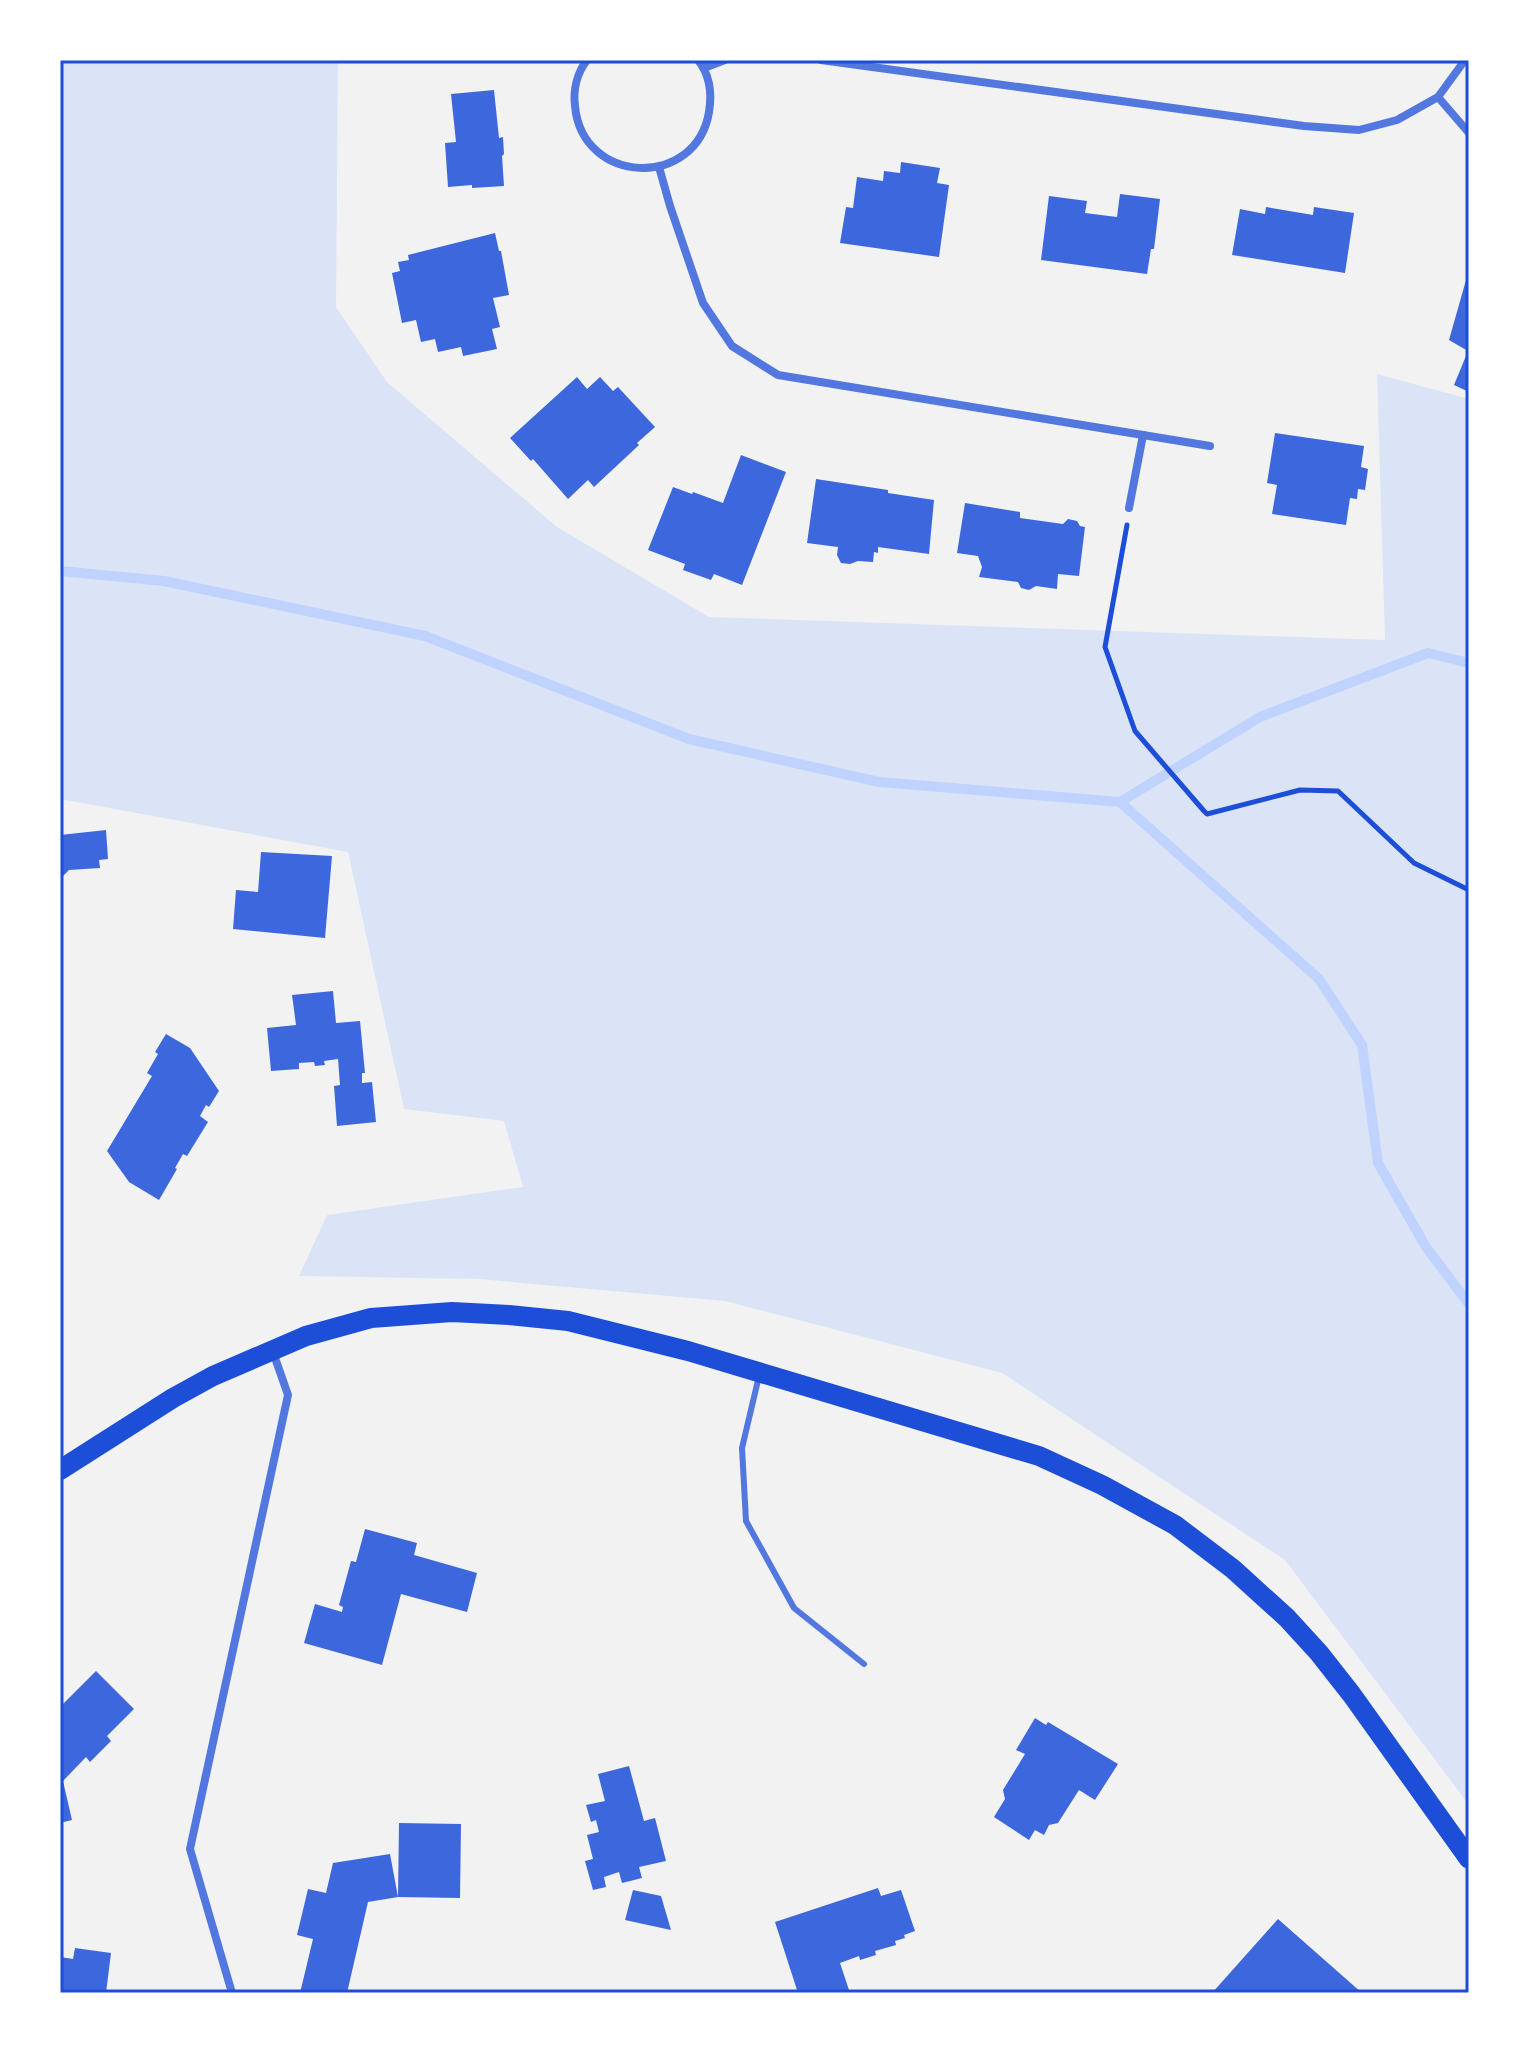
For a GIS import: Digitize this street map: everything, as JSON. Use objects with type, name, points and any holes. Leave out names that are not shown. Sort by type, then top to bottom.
[{"type":"main road","points":[[60,1470],[213,1376],[306,1336],[371,1318],[452,1312],[509,1315],[568,1321],[672,1347],[1039,1456],[1139,1503],[1175,1525],[1233,1569],[1287,1618],[1319,1653],[1469,1859]]},
{"type":"street","points":[[587,60],[580,69],[574,94],[576,118],[588,142],[605,158],[621,166],[643,169],[679,159],[695,144],[707,127],[712,96],[701,64],[725,60]]},
{"type":"street","points":[[821,60],[1304,126],[1359,130],[1397,120],[1438,97],[1465,60]]},
{"type":"street","points":[[1438,97],[1469,133]]},
{"type":"street","points":[[659,167],[703,303],[732,346],[778,375],[1210,446]]},
{"type":"street","points":[[1129,508],[1143,435]]},
{"type":"street","points":[[232,1993],[190,1849],[288,1395],[273,1350]]},
{"type":"lane","points":[[760,1372],[742,1448],[746,1521],[794,1608],[864,1664]]},
{"type":"path","points":[[1129,508],[1105,647],[1135,731],[1204,811],[1207,814],[1300,790],[1338,791],[1414,863],[1469,890]]},
{"type":"shaded area","points":[[60,60],[338,60],[336,307],[387,382],[557,527],[709,617],[1385,640],[1377,374],[1469,399],[1469,1805],[1285,1560],[1002,1373],[725,1301],[478,1279],[299,1276],[327,1215],[523,1187],[504,1121],[404,1109],[348,852],[66,800],[60,802]]},
{"type":"building","points":[[494,90],[499,138],[503,137],[504,186],[448,187],[445,143],[456,142],[451,94]]},
{"type":"building","points":[[901,162],[940,168],[937,183],[949,185],[939,257],[840,243],[846,207],[853,208],[857,177],[883,181],[884,171],[900,173]]},
{"type":"building","points":[[1120,194],[1160,199],[1154,249],[1151,249],[1147,274],[1041,260],[1049,196],[1087,201],[1085,213],[1117,217]]},
{"type":"building","points":[[1266,207],[1313,215],[1314,207],[1354,213],[1345,273],[1232,255],[1240,209],[1265,214]]},
{"type":"building","points":[[495,233],[509,295],[493,298],[500,327],[492,329],[497,349],[463,356],[461,347],[438,352],[435,339],[421,342],[416,320],[402,323],[392,273],[400,271],[398,262],[409,260],[408,255]]},
{"type":"building","points":[[1468,273],[1469,392],[1454,385],[1468,351],[1449,340]]},
{"type":"building","points":[[577,377],[587,389],[600,377],[613,391],[618,387],[655,427],[594,487],[588,480],[568,499],[510,438]]},
{"type":"building","points":[[1275,433],[1364,446],[1361,467],[1368,469],[1365,490],[1358,489],[1357,499],[1350,498],[1346,525],[1272,514],[1277,485],[1267,483]]},
{"type":"building","points":[[741,455],[786,472],[742,585],[714,574],[711,580],[683,570],[685,564],[648,550],[673,487],[723,503]]},
{"type":"building","points":[[816,479],[934,500],[929,554],[878,547],[873,562],[850,564],[841,563],[837,555],[838,547],[807,543]]},
{"type":"building","points":[[965,503],[1020,512],[1020,518],[1063,524],[1068,519],[1077,521],[1085,527],[1079,576],[1058,574],[1057,589],[1036,586],[1029,590],[1021,588],[1018,582],[979,577],[982,567],[978,556],[957,553]]},
{"type":"building","points":[[106,830],[108,859],[99,860],[100,868],[69,870],[60,879],[60,835]]},
{"type":"building","points":[[261,852],[332,856],[325,938],[233,929],[236,890],[258,892]]},
{"type":"building","points":[[333,991],[336,1023],[360,1021],[365,1073],[362,1073],[362,1083],[372,1082],[376,1122],[337,1126],[334,1086],[340,1085],[338,1059],[324,1061],[325,1065],[299,1063],[299,1069],[271,1071],[267,1028],[296,1025],[292,995]]},
{"type":"building","points":[[166,1034],[190,1048],[219,1091],[200,1116],[208,1122],[187,1156],[183,1154],[159,1200],[129,1182],[107,1151],[152,1076],[147,1073]]},
{"type":"building","points":[[365,1529],[417,1543],[414,1555],[477,1573],[467,1612],[401,1594],[382,1665],[304,1643],[315,1604],[342,1612],[343,1607],[339,1605],[351,1561],[356,1562]]},
{"type":"building","points":[[96,1671],[134,1709],[107,1736],[111,1741],[90,1762],[86,1757],[63,1781],[72,1820],[60,1823],[60,1707]]},
{"type":"building","points":[[1035,1718],[1046,1725],[1048,1722],[1118,1764],[1095,1800],[1079,1790],[1058,1823],[1049,1825],[1044,1835],[1035,1830],[1029,1840],[994,1817],[1005,1799],[1003,1790],[1025,1754],[1016,1750]]},
{"type":"building","points":[[629,1766],[644,1821],[655,1818],[666,1861],[639,1867],[642,1878],[622,1883],[619,1872],[604,1877],[606,1887],[593,1890],[585,1861],[593,1859],[587,1835],[599,1832],[596,1820],[591,1822],[586,1805],[605,1801],[598,1774]]},
{"type":"building","points":[[399,1823],[461,1824],[460,1898],[398,1897]]},
{"type":"building","points":[[390,1854],[398,1897],[368,1902],[347,1993],[300,1993],[313,1939],[297,1935],[308,1889],[326,1893],[333,1863]]},
{"type":"building","points":[[878,1888],[881,1896],[901,1890],[915,1931],[895,1941],[896,1945],[875,1951],[876,1955],[860,1960],[859,1956],[840,1963],[850,1993],[798,1993],[775,1922]]},
{"type":"building","points":[[633,1890],[661,1896],[671,1930],[625,1920]]},
{"type":"building","points":[[1278,1919],[1362,1993],[1212,1993]]},
{"type":"building","points":[[75,1948],[111,1953],[106,1993],[60,1993],[60,1957],[73,1959]]},
{"type":"waterway","points":[[60,571],[164,581],[425,636],[689,739],[879,782],[1120,802],[1260,717],[1428,653],[1469,663]]},
{"type":"waterway","points":[[1120,802],[1319,979],[1362,1045],[1378,1163],[1426,1247],[1469,1304]]}]
